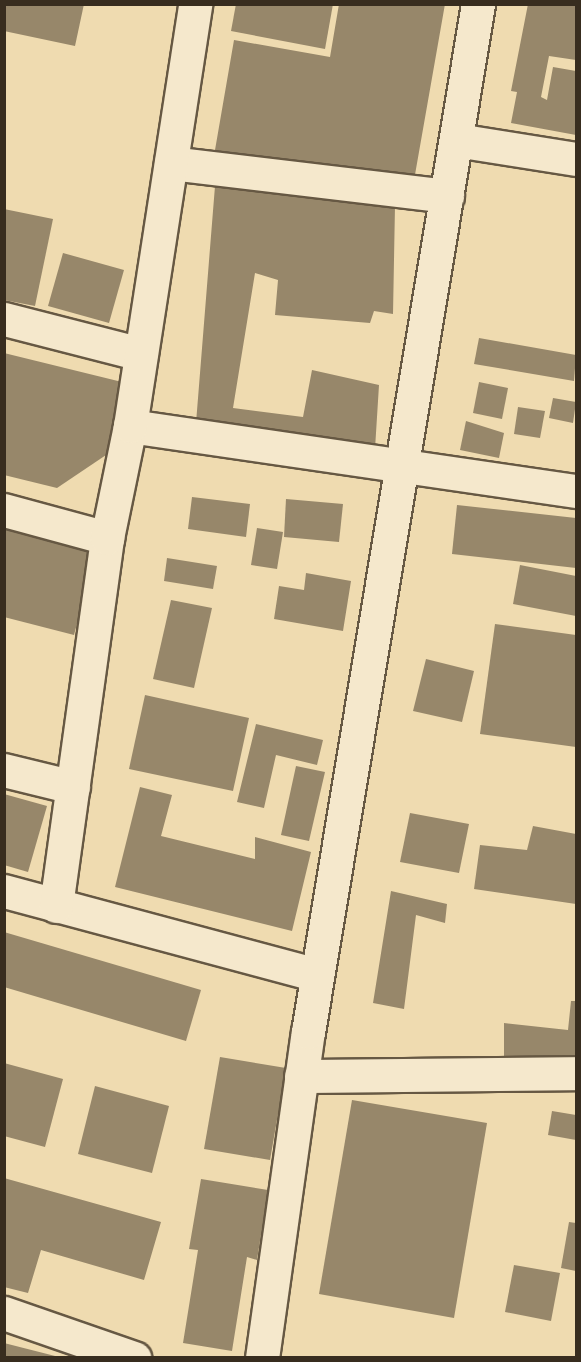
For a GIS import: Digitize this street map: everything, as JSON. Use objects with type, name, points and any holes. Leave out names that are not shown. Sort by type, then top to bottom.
[{"type":"street","points":[[56,906],[107,538],[130,426],[195,4]]},
{"type":"street","points":[[262,1358],[317,975],[478,4]]},
{"type":"street","points":[[456,140],[576,159]]},
{"type":"street","points":[[171,163],[447,196]]},
{"type":"street","points":[[4,320],[141,354]]},
{"type":"street","points":[[130,426],[576,491]]},
{"type":"street","points":[[4,510],[107,538]]},
{"type":"street","points":[[4,770],[73,787]]},
{"type":"street","points":[[4,891],[317,975]]},
{"type":"street","points":[[302,1076],[576,1073]]},
{"type":"street","points":[[4,1313],[134,1358]]},
{"type":"building","points":[[4,4],[84,4],[75,46],[4,31]]},
{"type":"building","points":[[236,4],[333,4],[325,49],[231,31]]},
{"type":"building","points":[[339,4],[445,4],[413,186],[215,150],[234,40],[330,57]]},
{"type":"building","points":[[528,4],[576,4],[576,60],[549,56],[541,97],[547,100],[553,67],[576,71],[576,135],[511,123],[517,92],[511,91]]},
{"type":"building","points":[[215,186],[395,206],[393,314],[374,311],[370,323],[275,315],[278,280],[255,273],[233,408],[303,417],[312,370],[379,385],[375,449],[196,423]]},
{"type":"building","points":[[4,209],[53,219],[35,306],[4,300]]},
{"type":"building","points":[[63,253],[124,270],[109,323],[48,306]]},
{"type":"building","points":[[479,338],[576,355],[574,381],[474,364]]},
{"type":"building","points":[[4,353],[126,383],[109,453],[57,488],[4,475]]},
{"type":"building","points":[[479,382],[508,388],[502,419],[473,413]]},
{"type":"building","points":[[553,398],[576,402],[573,423],[549,418]]},
{"type":"building","points":[[518,407],[545,411],[540,438],[514,434]]},
{"type":"building","points":[[466,421],[504,433],[499,458],[460,450]]},
{"type":"building","points":[[192,497],[250,504],[246,537],[188,529]]},
{"type":"building","points":[[286,499],[343,504],[339,542],[284,537]]},
{"type":"building","points":[[457,505],[576,518],[576,568],[452,554]]},
{"type":"building","points":[[4,520],[98,544],[74,635],[4,617]]},
{"type":"building","points":[[257,528],[283,532],[277,569],[251,565]]},
{"type":"building","points":[[167,558],[217,566],[213,589],[164,581]]},
{"type":"building","points":[[520,565],[576,576],[576,616],[513,604]]},
{"type":"building","points":[[306,573],[351,581],[343,631],[274,619],[279,586],[304,590]]},
{"type":"building","points":[[171,600],[212,608],[194,688],[153,679]]},
{"type":"building","points":[[495,624],[576,635],[576,747],[480,734]]},
{"type":"building","points":[[426,659],[474,671],[462,722],[413,711]]},
{"type":"building","points":[[145,695],[249,718],[233,791],[129,769]]},
{"type":"building","points":[[256,724],[323,740],[317,765],[276,755],[264,808],[237,802]]},
{"type":"building","points":[[296,766],[325,772],[309,841],[281,835]]},
{"type":"building","points":[[140,787],[172,795],[161,836],[255,859],[255,837],[311,852],[292,931],[115,887]]},
{"type":"building","points":[[4,794],[47,806],[28,872],[4,865]]},
{"type":"building","points":[[410,813],[469,824],[459,873],[400,862]]},
{"type":"building","points":[[533,826],[576,834],[576,904],[474,889],[480,845],[527,850]]},
{"type":"building","points":[[391,891],[447,904],[445,923],[416,915],[404,1009],[373,1003]]},
{"type":"building","points":[[4,932],[201,990],[186,1041],[4,987]]},
{"type":"building","points":[[571,1001],[576,1001],[576,1058],[504,1059],[504,1023],[568,1030]]},
{"type":"building","points":[[220,1057],[286,1068],[270,1160],[204,1149]]},
{"type":"building","points":[[4,1063],[63,1079],[45,1147],[4,1136]]},
{"type":"building","points":[[95,1086],[169,1106],[152,1173],[78,1154]]},
{"type":"building","points":[[352,1100],[487,1123],[454,1318],[319,1294]]},
{"type":"building","points":[[552,1111],[576,1115],[576,1140],[548,1135]]},
{"type":"building","points":[[4,1178],[161,1222],[144,1280],[41,1250],[28,1293],[4,1287]]},
{"type":"building","points":[[201,1179],[268,1190],[257,1260],[247,1257],[232,1351],[183,1343],[198,1250],[189,1249]]},
{"type":"building","points":[[569,1222],[576,1223],[576,1271],[561,1268]]},
{"type":"building","points":[[514,1265],[560,1273],[551,1321],[505,1312]]},
{"type":"building","points":[[4,1343],[59,1357],[59,1358],[4,1358]]}]
